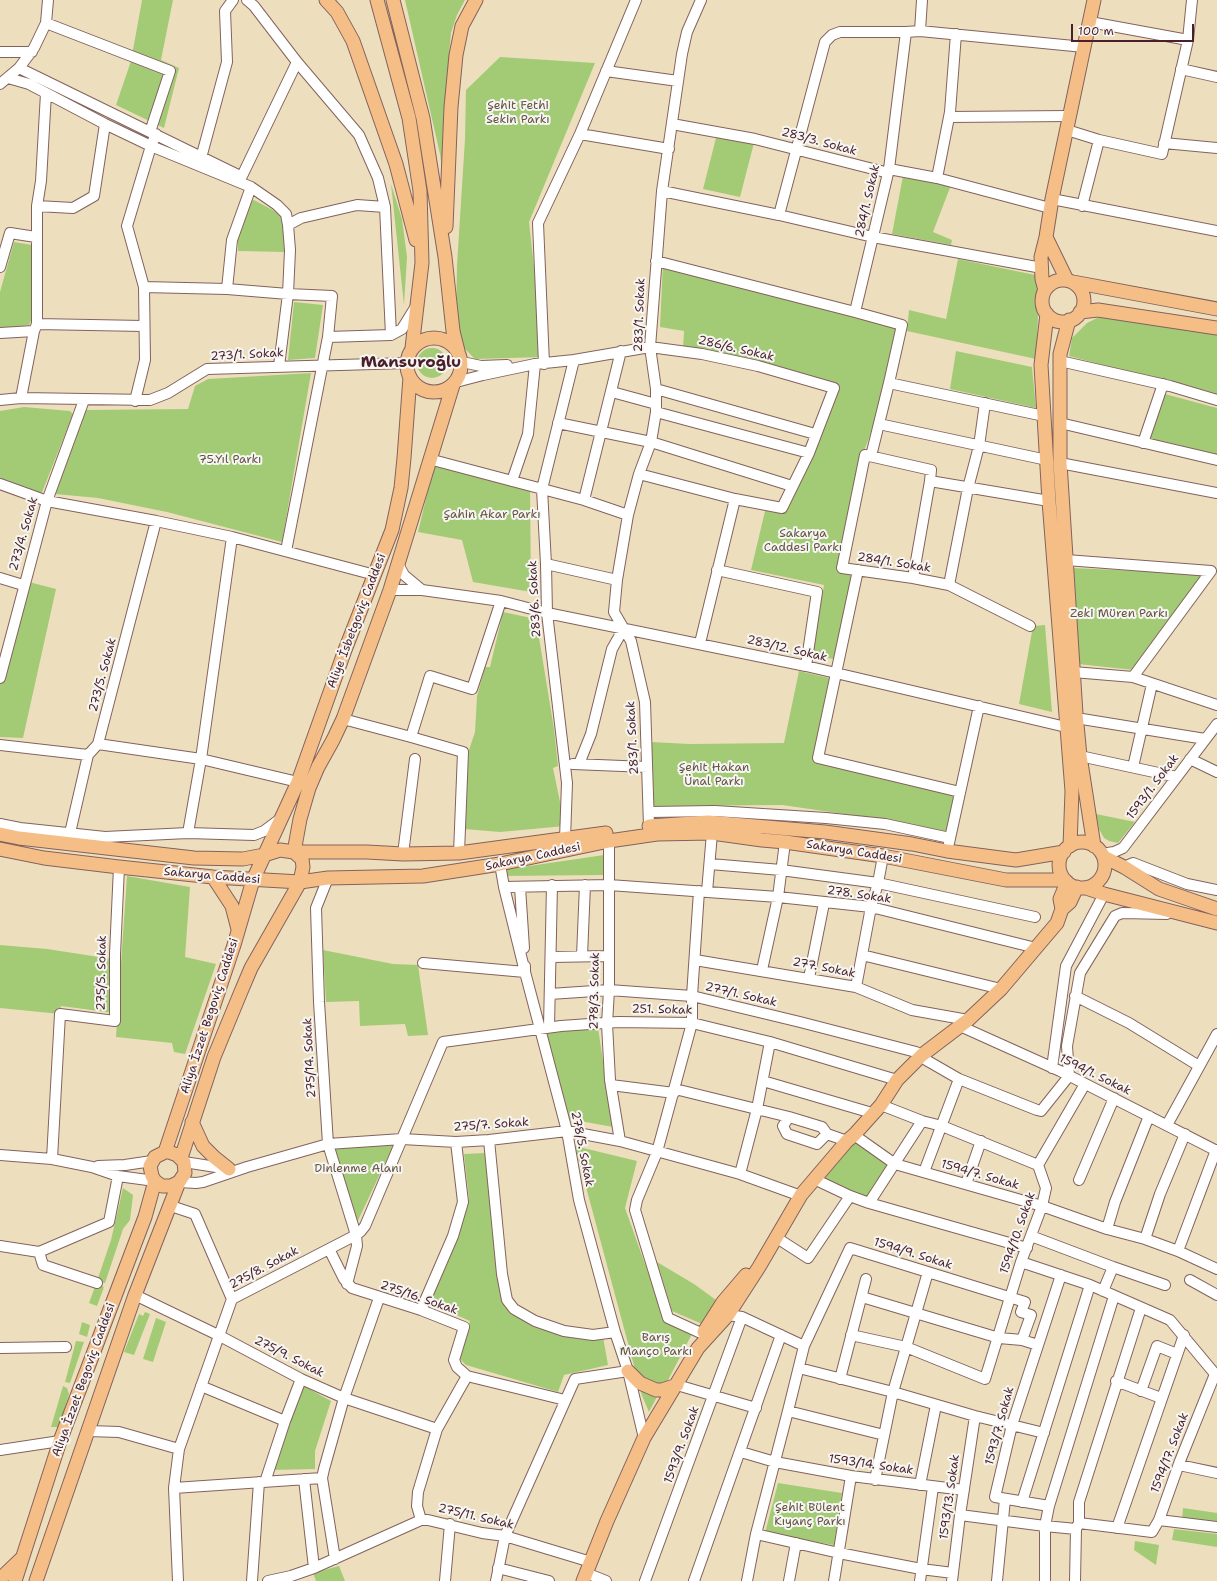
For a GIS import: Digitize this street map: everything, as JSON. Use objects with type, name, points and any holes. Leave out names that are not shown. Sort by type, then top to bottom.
[{"type":"main road","points":[[326,0],[337,12],[353,41],[396,164],[422,263]]},
{"type":"main road","points":[[377,0],[409,118],[420,191],[422,263],[412,348],[407,363],[410,377],[414,384],[428,392],[443,391],[451,388],[462,369],[454,331],[445,257],[423,118],[393,0]]},
{"type":"main road","points":[[445,257],[451,107],[456,55],[462,26],[476,0]]},
{"type":"main road","points":[[1074,884],[1060,871],[1060,861],[1067,849],[1072,792],[1049,500],[1041,365],[1047,314],[1042,302],[1045,290],[1041,257],[1094,0]]},
{"type":"main road","points":[[1046,237],[1070,281],[1078,286],[1082,292],[1083,306],[1076,317],[1069,320],[1057,320],[1047,314]]},
{"type":"main road","points":[[1045,290],[1054,282],[1070,281],[1217,309]]},
{"type":"main road","points":[[1080,312],[1098,310],[1217,328]]},
{"type":"main road","points":[[698,1348],[728,1315],[777,1238],[801,1196],[814,1179],[877,1109],[897,1080],[922,1055],[964,1023],[1001,989],[1057,923],[1062,909],[1060,899],[1074,884],[1097,883],[1103,874],[1105,863],[1100,853],[1080,756],[1076,718],[1060,463],[1060,354],[1069,320]]},
{"type":"main road","points":[[412,348],[424,339],[432,338],[447,341],[460,356]]},
{"type":"main road","name":"Aliye İsbetgoviç Caddesi","points":[[264,855],[298,782],[345,650],[392,530],[401,488],[410,377]]},
{"type":"main road","name":"Aliye İsbetgoviç Caddesi","points":[[294,852],[300,819],[310,788],[318,767],[343,719],[390,590],[429,459],[454,384]]},
{"type":"main road","points":[[1047,460],[1060,463]]},
{"type":"main road","name":"Sakarya Caddesi","points":[[0,834],[20,833],[194,858],[243,859],[280,850],[294,852],[367,852],[404,854],[459,853],[650,826],[716,822],[825,832],[1016,860],[1067,849]]},
{"type":"main road","name":"Sakarya Caddesi","points":[[0,849],[44,858],[119,867],[213,877],[300,882],[328,878],[423,876],[500,864],[609,841],[657,834],[712,833],[883,856],[1006,880],[1074,884],[1104,894],[1217,923]]},
{"type":"main road","points":[[1067,849],[1081,842],[1159,889],[1217,909]]},
{"type":"main road","points":[[294,852],[302,859],[303,867],[300,882]]},
{"type":"main road","name":"Aliya İzzet Begoviç Caddesi","points":[[165,1152],[253,880],[264,855]]},
{"type":"main road","points":[[213,877],[232,906],[238,930]]},
{"type":"main road","name":"Aliya İzzet Begoviç Caddesi","points":[[36,1581],[136,1295],[179,1182],[185,1173],[182,1160],[192,1122],[214,1057],[251,968],[300,882]]},
{"type":"main road","points":[[192,1122],[203,1146],[214,1157],[233,1169]]},
{"type":"main road","points":[[152,1161],[160,1154],[165,1152],[173,1153],[182,1160]]},
{"type":"main road","name":"Aliya İzzet Begoviç Caddesi","points":[[15,1581],[60,1441],[145,1217],[155,1181],[150,1171],[152,1161]]},
{"type":"main road","points":[[155,1181],[162,1186],[171,1186],[179,1182]]},
{"type":"main road","points":[[587,1572],[607,1521],[644,1438],[677,1385],[698,1348],[703,1334],[723,1302],[744,1277],[759,1267]]},
{"type":"main road","points":[[628,1371],[640,1383],[656,1390],[662,1390],[677,1385]]},
{"type":"main road","points":[[0,1579],[23,1557]]},
{"type":"street","points":[[0,84],[19,68],[32,52],[46,23],[48,0]]},
{"type":"street","points":[[201,158],[227,62],[225,12],[233,0]]},
{"type":"street","points":[[248,0],[297,62],[359,135],[378,178],[385,207],[391,335]]},
{"type":"street","points":[[512,481],[528,434],[539,364],[538,222],[580,134],[636,0]]},
{"type":"street","name":"283/1. Sokak","points":[[650,826],[645,702],[631,641],[614,612],[617,580],[628,515],[639,474],[651,442],[656,408],[656,389],[650,347],[662,191],[678,81],[687,32],[701,0]]},
{"type":"street","points":[[920,31],[922,0]]},
{"type":"street","points":[[1067,130],[1099,140],[1162,154],[1188,40],[1192,0]]},
{"type":"street","points":[[1090,22],[1188,40]]},
{"type":"street","points":[[46,23],[170,71],[127,226],[144,287],[143,326],[145,360],[135,401]]},
{"type":"street","points":[[778,215],[825,42],[832,36],[840,32],[920,31],[1084,47]]},
{"type":"street","name":"284/1. Sokak","points":[[855,312],[889,169],[906,32]]},
{"type":"street","points":[[937,178],[949,117],[956,34]]},
{"type":"street","points":[[0,52],[32,52]]},
{"type":"street","points":[[242,176],[297,62]]},
{"type":"street","points":[[19,68],[201,158],[242,176],[251,187]]},
{"type":"street","points":[[1182,69],[1217,76]]},
{"type":"street","points":[[606,71],[678,81]]},
{"type":"street","points":[[8,78],[29,84],[150,146],[251,187],[277,205],[286,214],[290,250],[288,294],[279,366]]},
{"type":"street","points":[[21,398],[36,328],[37,206],[41,181],[46,93]]},
{"type":"street","points":[[949,117],[1069,116]]},
{"type":"street","points":[[37,206],[73,208],[94,196],[105,124]]},
{"type":"street","name":"283/3. Sokak","points":[[672,124],[755,138],[885,172],[889,169],[937,178],[1051,204],[1082,206],[1217,231]]},
{"type":"street","points":[[580,134],[669,150]]},
{"type":"street","points":[[1082,206],[1099,140]]},
{"type":"street","points":[[1164,143],[1217,148]]},
{"type":"street","points":[[227,289],[232,240],[251,187]]},
{"type":"street","points":[[662,191],[778,215],[873,237],[1042,268]]},
{"type":"street","points":[[288,224],[301,218],[357,205],[385,207]]},
{"type":"street","points":[[0,267],[10,233],[36,237]]},
{"type":"street","points":[[656,261],[902,325],[870,456],[931,470],[913,578]]},
{"type":"street","points":[[144,287],[227,289],[332,296],[328,338],[286,552]]},
{"type":"street","points":[[328,338],[391,335],[402,328],[417,304]]},
{"type":"street","points":[[0,333],[36,328],[143,326]]},
{"type":"street","name":"286/6. Sokak","points":[[454,384],[483,375],[539,364],[574,360],[650,347],[702,354],[751,365],[834,388],[808,453],[782,508],[734,499]]},
{"type":"street","points":[[584,500],[621,352]]},
{"type":"street","points":[[460,356],[481,366],[539,364]]},
{"type":"street","name":"283/6. Sokak","points":[[565,839],[567,783],[547,613],[542,489],[574,360]]},
{"type":"street","points":[[1060,360],[1163,384],[1217,400]]},
{"type":"street","name":"273/1. Sokak","points":[[0,400],[21,398],[135,401],[150,400],[168,394],[207,369],[407,363]]},
{"type":"street","points":[[889,383],[1044,416]]},
{"type":"street","points":[[1143,443],[1163,384]]},
{"type":"street","points":[[656,389],[815,434]]},
{"type":"street","points":[[612,392],[656,408],[808,453]]},
{"type":"street","name":"273/4. Sokak","points":[[0,678],[23,585],[47,501],[84,400]]},
{"type":"street","points":[[949,586],[968,488],[979,446],[985,404]]},
{"type":"street","points":[[558,423],[651,442],[792,486]]},
{"type":"street","points":[[879,424],[1047,460]]},
{"type":"street","points":[[1060,424],[1217,460]]},
{"type":"street","name":"284/1. Sokak","points":[[870,456],[865,455],[842,568],[913,578],[949,586],[1030,626]]},
{"type":"street","points":[[429,459],[584,500],[628,515]]},
{"type":"street","points":[[1060,463],[1217,493]]},
{"type":"street","points":[[639,474],[734,499],[700,643]]},
{"type":"street","points":[[930,481],[1049,500]]},
{"type":"street","points":[[0,484],[47,501],[232,537],[375,574]]},
{"type":"street","name":"273/5. Sokak","points":[[70,833],[88,755],[98,744],[156,521]]},
{"type":"street","points":[[188,833],[201,759],[232,537]]},
{"type":"street","points":[[1066,560],[1211,571],[1133,677]]},
{"type":"street","points":[[398,564],[404,575],[422,590]]},
{"type":"street","points":[[546,564],[617,580]]},
{"type":"street","points":[[717,570],[817,592],[806,666]]},
{"type":"street","points":[[858,570],[818,758],[960,792]]},
{"type":"street","points":[[0,578],[23,585]]},
{"type":"street","name":"283/12. Sokak","points":[[390,590],[422,590],[501,601],[547,613],[700,643],[806,666],[1066,727]]},
{"type":"street","points":[[411,737],[430,676],[472,689],[501,601]]},
{"type":"street","points":[[578,764],[591,734],[612,649],[624,628]]},
{"type":"street","points":[[1073,672],[1133,677],[1217,704]]},
{"type":"street","points":[[1133,767],[1152,684]]},
{"type":"street","points":[[947,851],[980,706]]},
{"type":"street","points":[[1076,718],[1205,739]]},
{"type":"street","points":[[343,719],[463,752],[459,853]]},
{"type":"street","name":"1593/1. Sokak","points":[[1100,853],[1114,852],[1123,848],[1217,724]]},
{"type":"street","points":[[98,744],[201,759],[298,782]]},
{"type":"street","points":[[0,745],[88,755]]},
{"type":"street","points":[[1080,756],[1178,777]]},
{"type":"street","points":[[1190,759],[1217,772]]},
{"type":"street","points":[[404,854],[415,760]]},
{"type":"street","points":[[564,764],[647,767]]},
{"type":"street","points":[[649,812],[715,811],[826,818],[885,824],[950,838]]},
{"type":"street","points":[[0,824],[20,833],[70,833],[105,837],[188,833],[254,835],[264,831],[280,819]]},
{"type":"street","points":[[703,1334],[668,1318],[635,1210],[637,1200],[657,1152],[692,1023],[692,996],[695,960],[703,891],[710,864],[712,833]]},
{"type":"street","name":"278/3. Sokak","points":[[609,841],[608,990],[606,1024],[611,1085],[620,1141]]},
{"type":"street","points":[[762,970],[778,897],[786,842]]},
{"type":"street","points":[[856,987],[871,907],[878,883],[883,856]]},
{"type":"street","points":[[1124,868],[1133,863],[1187,884],[1217,890]]},
{"type":"street","name":"278/5. Sokak","points":[[500,864],[504,887],[525,972],[544,1027],[567,1131],[579,1200],[615,1332],[628,1371],[644,1438]]},
{"type":"street","points":[[710,864],[781,870],[878,883],[1035,916]]},
{"type":"street","name":"275/5. Sokak","points":[[52,1159],[60,1014],[115,1021],[114,954],[119,867]]},
{"type":"street","name":"275/14. Sokak","points":[[328,878],[316,908],[328,1144],[356,1235]]},
{"type":"street","points":[[1177,896],[1187,884]]},
{"type":"street","name":"278/5. Sokak","points":[[544,1027],[550,994],[552,885]]},
{"type":"street","points":[[582,956],[585,885]]},
{"type":"street","name":"278. Sokak","points":[[504,887],[585,885],[703,891],[871,907],[1036,948]]},
{"type":"street","points":[[423,963],[525,972],[520,887]]},
{"type":"street","points":[[1052,1068],[1066,966],[1104,894]]},
{"type":"street","points":[[809,978],[824,903]]},
{"type":"street","points":[[1069,1076],[1066,1046],[1080,973],[1116,915],[1122,913],[1180,914]]},
{"type":"street","points":[[862,955],[1001,989]]},
{"type":"street","points":[[551,956],[608,956]]},
{"type":"street","name":"277. Sokak","points":[[695,960],[762,970],[856,987],[912,1010],[964,1023]]},
{"type":"street","name":"277/1. Sokak","points":[[550,994],[608,990],[692,996],[908,1050],[922,1055],[926,1060],[959,1078],[1041,1111],[1069,1076]]},
{"type":"street","points":[[1075,996],[1129,1023],[1199,1066]]},
{"type":"street","name":"251. Sokak","points":[[443,1042],[544,1027],[618,1022],[692,1023],[770,1042],[897,1080]]},
{"type":"street","name":"1594/1. Sokak","points":[[964,1023],[1216,1151]]},
{"type":"street","points":[[1167,1125],[1199,1066],[1214,1045],[1217,1034]]},
{"type":"street","name":"275/8. Sokak","points":[[178,1581],[174,1488],[179,1449],[218,1335],[232,1299],[356,1235],[365,1226],[443,1042]]},
{"type":"street","points":[[740,1174],[757,1109],[770,1042]]},
{"type":"street","points":[[924,1172],[959,1078]]},
{"type":"street","points":[[763,1081],[942,1126],[1038,1165],[1085,1084]]},
{"type":"street","name":"1594/7. Sokak","points":[[611,1085],[674,1091],[757,1109],[822,1127],[827,1134],[850,1138],[895,1164],[1042,1206],[1107,1229],[1145,1239],[1178,1251],[1217,1269]]},
{"type":"street","points":[[1079,1180],[1114,1098]]},
{"type":"street","points":[[1107,1229],[1115,1202],[1149,1116]]},
{"type":"street","points":[[789,1117],[783,1126],[787,1134],[817,1144],[827,1134]]},
{"type":"street","points":[[869,1203],[922,1121]]},
{"type":"street","name":"275/7. Sokak","points":[[179,1182],[203,1182],[233,1169],[328,1144],[402,1139],[456,1142],[489,1140],[567,1131],[620,1141],[740,1174],[801,1196]]},
{"type":"street","points":[[1145,1239],[1160,1194],[1185,1134]]},
{"type":"street","points":[[489,1140],[503,1280],[507,1300],[514,1309],[535,1321],[564,1331],[592,1335],[615,1332]]},
{"type":"street","points":[[421,1310],[453,1236],[463,1202],[456,1142]]},
{"type":"street","points":[[966,1184],[981,1142]]},
{"type":"street","points":[[1178,1251],[1216,1151]]},
{"type":"street","points":[[0,1155],[52,1159],[92,1166],[118,1176],[155,1181]]},
{"type":"street","points":[[182,1160],[233,1169]]},
{"type":"street","points":[[92,1166],[125,1165],[152,1161]]},
{"type":"street","name":"1594/10. Sokak","points":[[906,1347],[985,1379],[999,1338],[1021,1262],[1042,1206],[1046,1188],[1038,1165]]},
{"type":"street","points":[[0,1246],[40,1252],[109,1222],[118,1176]]},
{"type":"street","points":[[814,1179],[869,1203],[1027,1248]]},
{"type":"street","points":[[777,1238],[808,1258],[850,1196]]},
{"type":"street","points":[[171,1206],[195,1214],[232,1299]]},
{"type":"street","points":[[347,1284],[357,1246],[356,1235]]},
{"type":"street","points":[[1031,1236],[1165,1285]]},
{"type":"street","name":"1594/9. Sokak","points":[[804,1346],[850,1248],[1025,1302],[1021,1312],[1031,1315],[1022,1340]]},
{"type":"street","points":[[329,1249],[347,1284]]},
{"type":"street","points":[[40,1252],[43,1265],[97,1283]]},
{"type":"street","points":[[1021,1262],[1090,1286],[1141,1308],[1116,1381],[1079,1502],[1075,1581]]},
{"type":"street","points":[[1103,1291],[1113,1266]]},
{"type":"street","points":[[875,1480],[893,1392],[928,1272]]},
{"type":"street","name":"1593/7. Sokak","points":[[1004,1499],[995,1497],[1012,1425],[1061,1275]]},
{"type":"street","points":[[840,1379],[866,1279]]},
{"type":"street","points":[[1190,1280],[1217,1295]]},
{"type":"street","name":"275/16. Sokak","points":[[347,1284],[352,1288],[379,1298],[421,1310],[464,1327],[454,1360],[457,1367],[467,1376]]},
{"type":"street","points":[[1022,1502],[1090,1286]]},
{"type":"street","name":"275/9. Sokak","points":[[136,1295],[218,1335],[301,1379],[344,1398],[437,1429]]},
{"type":"street","points":[[862,1296],[999,1338],[1022,1340],[1038,1345]]},
{"type":"street","points":[[1045,1581],[1045,1526],[1114,1296]]},
{"type":"street","points":[[335,1559],[322,1478],[344,1398],[379,1298]]},
{"type":"street","name":"1594/17. Sokak","points":[[960,1515],[1045,1526],[1117,1528],[1152,1532],[1159,1520],[1215,1374],[1170,1320],[1141,1308]]},
{"type":"street","points":[[728,1315],[742,1317],[804,1346],[756,1534],[746,1581]]},
{"type":"street","name":"1593/9. Sokak","points":[[645,1581],[742,1317]]},
{"type":"street","points":[[694,1581],[741,1452],[781,1335]]},
{"type":"street","points":[[851,1335],[906,1347]]},
{"type":"street","points":[[1117,1528],[1184,1335]]},
{"type":"street","points":[[1141,1390],[1157,1346],[1177,1354]]},
{"type":"street","points":[[0,1348],[66,1347]]},
{"type":"street","points":[[799,1368],[893,1392],[975,1416],[1044,1433]]},
{"type":"street","points":[[496,1581],[505,1536],[575,1379],[628,1371]]},
{"type":"street","points":[[421,1520],[417,1506],[418,1492],[437,1429],[467,1376],[566,1400]]},
{"type":"street","points":[[252,1581],[262,1482],[301,1379]]},
{"type":"street","points":[[1116,1381],[1161,1398]]},
{"type":"street","points":[[677,1385],[756,1408]]},
{"type":"street","points":[[201,1386],[285,1421]]},
{"type":"street","points":[[920,1485],[936,1405]]},
{"type":"street","points":[[788,1411],[884,1435]]},
{"type":"street","name":"1593/13. Sokak","points":[[953,1577],[960,1515],[975,1416]]},
{"type":"street","points":[[88,1431],[119,1432],[179,1449]]},
{"type":"street","points":[[0,1450],[60,1441]]},
{"type":"street","name":"1593/14. Sokak","points":[[741,1452],[775,1462],[851,1476],[964,1490]]},
{"type":"street","points":[[1179,1465],[1217,1473]]},
{"type":"street","points":[[834,1581],[851,1476]]},
{"type":"street","points":[[174,1488],[322,1478]]},
{"type":"street","points":[[304,1479],[314,1568]]},
{"type":"street","points":[[920,1581],[933,1486]]},
{"type":"street","points":[[997,1581],[1004,1499],[1050,1506]]},
{"type":"street","name":"275/11. Sokak","points":[[268,1581],[291,1576],[314,1568],[421,1520],[428,1520],[450,1524],[482,1533],[505,1536],[606,1581]]},
{"type":"street","points":[[1159,1520],[1217,1527]]},
{"type":"street","points":[[445,1581],[450,1524]]},
{"type":"street","points":[[756,1534],[953,1577]]},
{"type":"street","points":[[789,1581],[796,1543]]},
{"type":"street","points":[[498,1568],[549,1581]]},
{"type":"green space","points":[[142,0],[173,0],[161,60],[179,68],[164,128],[116,105],[131,61]]},
{"type":"green space","points":[[405,0],[465,0],[457,15],[451,33],[445,190],[440,154]]},
{"type":"green space","name":"Şehit Fethi Sekin Parkı","points":[[500,57],[595,63],[529,222],[544,357],[475,359],[463,347],[456,318],[457,265],[465,139],[466,90]]},
{"type":"green space","points":[[717,134],[755,139],[740,197],[703,189]]},
{"type":"green space","points":[[903,176],[951,185],[933,232],[952,240],[951,245],[892,234]]},
{"type":"green space","points":[[391,184],[402,219],[407,257],[404,305]]},
{"type":"green space","points":[[254,200],[282,215],[285,252],[238,251],[238,236],[249,201]]},
{"type":"green space","points":[[14,242],[32,245],[32,319],[29,325],[0,329],[0,292]]},
{"type":"green space","points":[[958,259],[1040,276],[1036,359],[907,331],[909,310],[946,319]]},
{"type":"green space","name":"Sakarya Caddesi Parkı","points":[[663,262],[897,324],[885,386],[861,459],[848,511],[836,570],[852,573],[834,659],[812,656],[824,585],[751,570],[766,507],[782,508],[837,387],[683,348],[684,331],[660,327]]},
{"type":"green space","points":[[294,302],[323,305],[315,358],[288,360]]},
{"type":"green space","points":[[1101,316],[1217,333],[1217,399],[1159,380],[1069,356],[1072,338],[1087,323]]},
{"type":"green space","points":[[432,348],[443,352],[447,363],[443,374],[432,378],[421,374],[417,363],[421,352]]},
{"type":"green space","points":[[956,351],[1032,367],[1036,408],[950,389]]},
{"type":"green space","name":"75.Yıl Parkı","points":[[311,373],[282,542],[167,512],[98,498],[55,494],[85,410],[188,409],[195,386],[208,379]]},
{"type":"green space","points":[[1165,394],[1217,408],[1217,458],[1149,442]]},
{"type":"green space","points":[[24,407],[70,411],[73,414],[41,495],[0,481],[0,411]]},
{"type":"green space","name":"Şahin Akar Parkı","points":[[435,461],[530,486],[531,592],[473,582],[462,540],[418,532]]},
{"type":"green space","name":"Zeki Müren Parkı","points":[[1073,568],[1204,574],[1134,670],[1078,664]]},
{"type":"green space","points":[[25,581],[56,589],[23,738],[0,737],[0,673]]},
{"type":"green space","points":[[503,612],[536,619],[554,729],[558,766],[553,768],[565,826],[500,832],[464,829],[469,750],[475,732],[477,696],[485,667],[490,667]]},
{"type":"green space","points":[[1045,625],[1052,712],[1019,704],[1033,626]]},
{"type":"green space","name":"Şehit Hakan Ünal Parkı","points":[[799,671],[829,678],[813,759],[877,778],[956,796],[946,835],[872,818],[782,805],[654,806],[651,742],[690,744],[784,743]]},
{"type":"green space","points":[[1096,814],[1135,822],[1118,843],[1104,838],[1099,829]]},
{"type":"green space","points":[[604,855],[603,875],[502,876],[502,870]]},
{"type":"green space","points":[[127,876],[190,887],[185,957],[216,964],[185,1054],[174,1052],[172,1043],[116,1037]]},
{"type":"green space","points":[[0,945],[47,949],[112,959],[114,1013],[61,1006],[60,1014],[0,1008]]},
{"type":"green space","points":[[323,950],[393,964],[418,965],[428,1035],[408,1036],[405,1024],[360,1026],[359,1001],[326,1002]]},
{"type":"green space","points":[[598,1028],[613,1127],[569,1119],[543,1033]]},
{"type":"green space","points":[[854,1138],[891,1165],[868,1201],[822,1180]]},
{"type":"green space","name":"Dinlenme Alanı","points":[[395,1142],[353,1231],[327,1149]]},
{"type":"green space","name":"Barış Manço Parkı","points":[[575,1146],[637,1161],[625,1208],[665,1320],[692,1334],[666,1384],[654,1383],[636,1373]]},
{"type":"green space","points":[[486,1153],[507,1298],[531,1322],[603,1337],[608,1365],[564,1375],[558,1392],[466,1365],[457,1356],[470,1321],[427,1302],[469,1199],[464,1154]]},
{"type":"green space","points":[[123,1188],[133,1195],[130,1220],[123,1229],[105,1283],[97,1281],[111,1240]]},
{"type":"green space","points":[[657,1262],[694,1284],[716,1300],[702,1324],[672,1311]]},
{"type":"green space","points":[[96,1284],[104,1287],[97,1306],[89,1303]]},
{"type":"green space","points":[[145,1312],[150,1314],[134,1355],[124,1352],[139,1314],[143,1316]]},
{"type":"green space","points":[[156,1318],[166,1322],[153,1362],[143,1359]]},
{"type":"green space","points":[[82,1322],[90,1325],[87,1337],[79,1334]]},
{"type":"green space","points":[[76,1341],[84,1342],[70,1383],[65,1382]]},
{"type":"green space","points":[[302,1385],[331,1401],[315,1451],[315,1469],[271,1470]]},
{"type":"green space","points":[[63,1386],[67,1388],[69,1394],[59,1427],[51,1427]]},
{"type":"green space","points":[[640,1390],[659,1393],[649,1412],[643,1398]]},
{"type":"green space","name":"Şehit Bülent Kıyanç Parkı","points":[[778,1483],[842,1493],[834,1545],[765,1533]]},
{"type":"green space","points":[[1183,1508],[1217,1513],[1217,1525],[1182,1520]]},
{"type":"green space","points":[[1174,1529],[1217,1534],[1217,1547],[1172,1540]]},
{"type":"green space","points":[[1135,1541],[1159,1545],[1156,1565],[1134,1550]]},
{"type":"green space","points":[[339,1566],[345,1581],[316,1581],[313,1573]]},
{"type":"district","name":"Mansuroğlu","points":[[411,363]]}]
